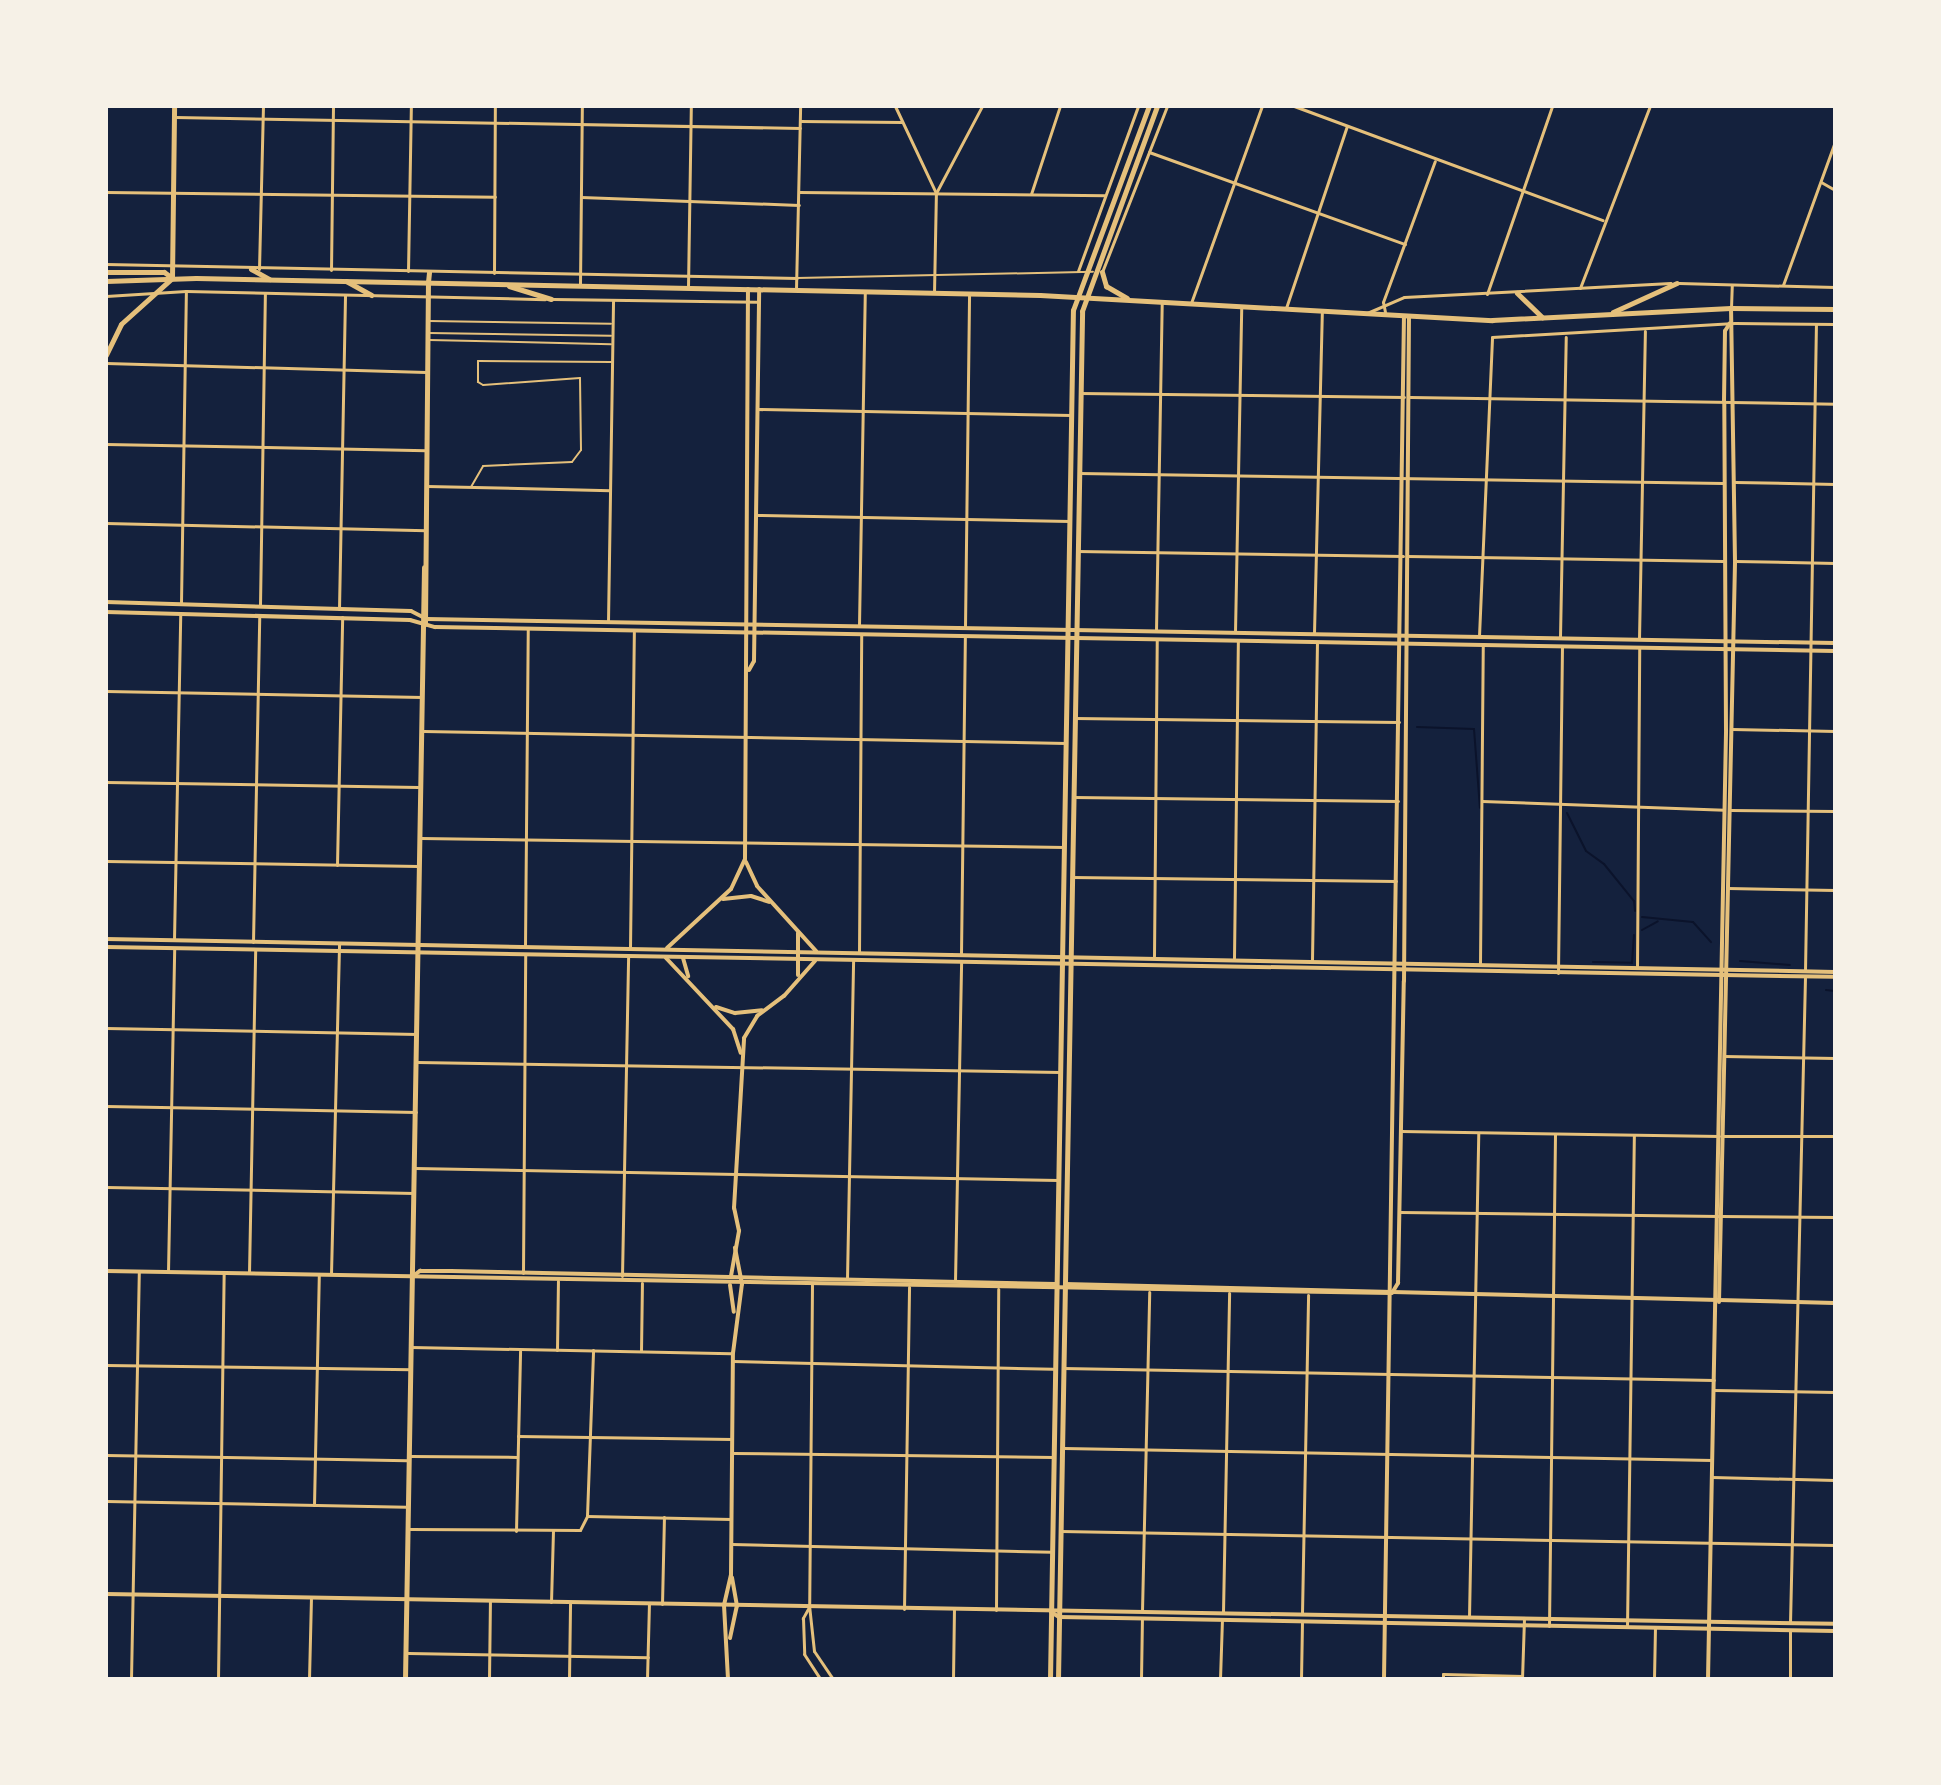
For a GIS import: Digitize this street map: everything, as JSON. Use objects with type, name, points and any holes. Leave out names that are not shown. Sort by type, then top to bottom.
[{"type":"main road","points":[[172,278],[174,106]]},
{"type":"main road","points":[[1050,1679],[1071,415],[1077,297],[1149,106]]},
{"type":"main road","points":[[1058,1679],[1080,393],[1086,297],[1099,272],[1105,246],[1157,106]]},
{"type":"main road","points":[[251,269],[270,280]]},
{"type":"main road","points":[[106,272],[164,272],[172,278]]},
{"type":"main road","points":[[405,1679],[429,272]]},
{"type":"main road","points":[[1099,272],[1106,286],[1131,299]]},
{"type":"main road","points":[[106,355],[121,324],[172,278]]},
{"type":"main road","points":[[106,281],[172,278],[580,284],[1086,297],[1406,318],[1543,318],[1731,308],[1835,309]]},
{"type":"main road","points":[[345,281],[371,295]]},
{"type":"main road","points":[[500,283],[551,299]]},
{"type":"main road","points":[[1609,314],[1677,283]]},
{"type":"main road","points":[[689,981],[683,957],[688,932],[697,916],[720,900],[736,882],[745,859],[742,789],[749,737],[749,670],[745,632],[748,289]]},
{"type":"main road","points":[[749,670],[755,632],[759,289]]},
{"type":"main road","points":[[1517,293],[1543,318]]},
{"type":"main road","points":[[1721,1136],[1724,1056],[1724,402],[1725,331],[1730,323],[1731,308]]},
{"type":"main road","points":[[1392,1293],[1398,1283],[1404,969],[1406,318]]},
{"type":"main road","points":[[1708,1679],[1724,973],[1731,810],[1730,640],[1735,561],[1735,331],[1730,323]]},
{"type":"main road","points":[[106,602],[411,611],[424,621],[745,623],[1835,643]]},
{"type":"main road","points":[[106,612],[342,617],[528,628],[1835,651]]},
{"type":"main road","points":[[1384,1679],[1396,881],[1403,644]]},
{"type":"main road","points":[[745,859],[771,903],[817,952]]},
{"type":"main road","points":[[720,900],[751,896],[771,903]]},
{"type":"main road","points":[[791,988],[802,951],[794,925]]},
{"type":"main road","points":[[664,949],[688,932]]},
{"type":"main road","points":[[106,939],[339,943],[525,954],[1062,963],[1070,959],[1154,956],[1312,960],[1404,969],[1835,975]]},
{"type":"main road","points":[[106,947],[339,951],[525,946],[1062,955],[1070,959],[1395,966],[1403,962],[1558,970],[1637,968],[1724,973]]},
{"type":"main road","points":[[742,950],[742,958]]},
{"type":"main road","points":[[664,956],[733,1029],[741,1053]]},
{"type":"main road","points":[[735,1315],[730,1277],[735,1248],[741,1053],[749,1025],[791,988],[817,959]]},
{"type":"main road","points":[[714,1006],[735,1013],[765,1009]]},
{"type":"main road","points":[[728,1679],[729,1639],[724,1605],[731,1575],[733,1353],[735,1315],[742,1280],[735,1248]]},
{"type":"main road","points":[[106,1271],[730,1284],[742,1280],[847,1279],[955,1281],[1056,1288]]},
{"type":"main road","points":[[413,1276],[420,1271],[451,1271],[730,1277],[812,1285],[1835,1303]]},
{"type":"main road","points":[[1065,1288],[1308,1295],[1392,1293]]},
{"type":"main road","points":[[729,1639],[737,1606],[731,1575]]},
{"type":"main road","points":[[106,1594],[1835,1624]]},
{"type":"main road","points":[[1051,1612],[1059,1617],[1835,1631]]},
{"type":"street","points":[[259,269],[263,106]]},
{"type":"street","points":[[331,270],[333,106]]},
{"type":"street","points":[[408,271],[411,106]]},
{"type":"street","points":[[494,273],[495,106]]},
{"type":"street","points":[[580,284],[582,106]]},
{"type":"street","points":[[688,287],[691,106]]},
{"type":"street","points":[[796,289],[800,106]]},
{"type":"street","points":[[895,106],[936,193],[934,293]]},
{"type":"street","points":[[936,193],[982,106]]},
{"type":"street","points":[[1031,194],[1060,106]]},
{"type":"street","points":[[1078,271],[1138,106]]},
{"type":"street","points":[[1099,272],[1115,240],[1167,106]]},
{"type":"street","points":[[1191,303],[1262,106]]},
{"type":"street","points":[[1294,106],[1520,193],[1603,220]]},
{"type":"street","points":[[1487,294],[1552,106]]},
{"type":"street","points":[[1580,288],[1603,220],[1650,106]]},
{"type":"street","points":[[174,117],[800,128]]},
{"type":"street","points":[[800,121],[902,122]]},
{"type":"street","points":[[1285,310],[1347,126]]},
{"type":"street","points":[[1783,285],[1835,141]]},
{"type":"street","points":[[1149,152],[1405,244]]},
{"type":"street","points":[[1386,316],[1383,302],[1435,161]]},
{"type":"street","points":[[1821,182],[1835,190]]},
{"type":"street","points":[[106,192],[495,197]]},
{"type":"street","points":[[799,192],[1105,195]]},
{"type":"street","points":[[581,197],[799,205]]},
{"type":"street","points":[[1105,246],[1115,240]]},
{"type":"street","points":[[106,264],[797,278]]},
{"type":"street","points":[[1364,315],[1383,302],[1580,288],[1677,283],[1835,287]]},
{"type":"street","points":[[1731,308],[1732,285]]},
{"type":"street","points":[[180,604],[184,525],[186,291]]},
{"type":"street","points":[[106,296],[186,291],[759,302]]},
{"type":"street","points":[[859,625],[865,291]]},
{"type":"street","points":[[260,605],[265,293]]},
{"type":"street","points":[[965,627],[969,294]]},
{"type":"street","points":[[339,609],[345,295]]},
{"type":"street","points":[[608,622],[613,301]]},
{"type":"street","points":[[1156,631],[1162,301]]},
{"type":"street","points":[[1235,632],[1241,307]]},
{"type":"street","points":[[1314,633],[1322,312]]},
{"type":"street","points":[[1479,636],[1482,479],[1492,337],[1566,336],[1730,323],[1835,324]]},
{"type":"street","points":[[1790,1623],[1796,1479],[1816,324]]},
{"type":"street","points":[[1639,639],[1645,330]]},
{"type":"street","points":[[1560,637],[1566,336]]},
{"type":"street","points":[[106,363],[343,367],[428,372]]},
{"type":"street","points":[[1080,393],[1835,404]]},
{"type":"street","points":[[757,409],[1071,415]]},
{"type":"street","points":[[106,444],[427,450]]},
{"type":"street","points":[[1079,473],[1724,483]]},
{"type":"street","points":[[1735,482],[1835,484]]},
{"type":"street","points":[[427,486],[610,490]]},
{"type":"street","points":[[756,515],[1070,521]]},
{"type":"street","points":[[106,523],[426,530]]},
{"type":"street","points":[[1077,551],[1723,561]]},
{"type":"street","points":[[1735,561],[1835,563]]},
{"type":"street","points":[[174,940],[180,613]]},
{"type":"street","points":[[253,942],[259,615]]},
{"type":"street","points":[[337,865],[342,617]]},
{"type":"street","points":[[525,946],[528,628]]},
{"type":"street","points":[[630,948],[634,630]]},
{"type":"street","points":[[859,953],[861,635]]},
{"type":"street","points":[[961,954],[965,637]]},
{"type":"street","points":[[1154,956],[1157,640]]},
{"type":"street","points":[[1234,958],[1238,641]]},
{"type":"street","points":[[1312,960],[1317,642]]},
{"type":"street","points":[[1480,964],[1483,645]]},
{"type":"street","points":[[1558,970],[1562,646]]},
{"type":"street","points":[[1637,968],[1639,648]]},
{"type":"street","points":[[106,691],[424,697]]},
{"type":"street","points":[[1075,718],[1399,722]]},
{"type":"street","points":[[1732,729],[1835,731]]},
{"type":"street","points":[[423,731],[1066,743]]},
{"type":"street","points":[[106,782],[422,787]]},
{"type":"street","points":[[1073,797],[1398,801]]},
{"type":"street","points":[[1482,801],[1724,810]]},
{"type":"street","points":[[1731,810],[1835,811]]},
{"type":"street","points":[[421,838],[1064,847]]},
{"type":"street","points":[[106,861],[420,866]]},
{"type":"street","points":[[1072,877],[1396,881]]},
{"type":"street","points":[[1728,888],[1835,890]]},
{"type":"street","points":[[331,1274],[339,943]]},
{"type":"street","points":[[168,1272],[174,948]]},
{"type":"street","points":[[249,1273],[255,949]]},
{"type":"street","points":[[523,1273],[525,954]]},
{"type":"street","points":[[622,1276],[628,956]]},
{"type":"street","points":[[847,1279],[853,960]]},
{"type":"street","points":[[955,1281],[961,961]]},
{"type":"street","points":[[106,1028],[417,1034]]},
{"type":"street","points":[[1724,1056],[1835,1058]]},
{"type":"street","points":[[417,1062],[1060,1072]]},
{"type":"street","points":[[106,1106],[416,1112]]},
{"type":"street","points":[[1401,1131],[1835,1136]]},
{"type":"street","points":[[1469,1617],[1478,1133]]},
{"type":"street","points":[[1549,1626],[1555,1134]]},
{"type":"street","points":[[1627,1627],[1634,1135]]},
{"type":"street","points":[[415,1168],[1058,1180]]},
{"type":"street","points":[[106,1187],[414,1193]]},
{"type":"street","points":[[1400,1212],[1835,1217]]},
{"type":"street","points":[[131,1679],[139,1271]]},
{"type":"street","points":[[451,1271],[451,1278]]},
{"type":"street","points":[[218,1679],[224,1273]]},
{"type":"street","points":[[314,1505],[319,1274]]},
{"type":"street","points":[[557,1350],[558,1281]]},
{"type":"street","points":[[641,1351],[642,1283]]},
{"type":"street","points":[[812,1285],[809,1607],[814,1651],[833,1679]]},
{"type":"street","points":[[904,1609],[909,1287]]},
{"type":"street","points":[[996,1610],[998,1289]]},
{"type":"street","points":[[1142,1611],[1149,1292]]},
{"type":"street","points":[[1223,1612],[1229,1293]]},
{"type":"street","points":[[1302,1613],[1308,1295]]},
{"type":"street","points":[[411,1347],[733,1353]]},
{"type":"street","points":[[516,1531],[520,1350]]},
{"type":"street","points":[[408,1529],[580,1530],[587,1516],[593,1350]]},
{"type":"street","points":[[733,1361],[1055,1369]]},
{"type":"street","points":[[106,1365],[411,1369]]},
{"type":"street","points":[[1063,1368],[1714,1380]]},
{"type":"street","points":[[1713,1390],[1835,1392]]},
{"type":"street","points":[[518,1436],[732,1439]]},
{"type":"street","points":[[1062,1448],[1712,1460]]},
{"type":"street","points":[[732,1453],[906,1458],[1053,1457]]},
{"type":"street","points":[[106,1455],[315,1459],[517,1457]]},
{"type":"street","points":[[1712,1477],[1835,1480]]},
{"type":"street","points":[[106,1501],[409,1508]]},
{"type":"street","points":[[587,1516],[731,1519]]},
{"type":"street","points":[[662,1604],[664,1517]]},
{"type":"street","points":[[551,1602],[553,1531]]},
{"type":"street","points":[[1061,1531],[1835,1545]]},
{"type":"street","points":[[732,1544],[1052,1552]]},
{"type":"street","points":[[309,1679],[311,1598]]},
{"type":"street","points":[[489,1679],[490,1601]]},
{"type":"street","points":[[569,1679],[570,1602]]},
{"type":"street","points":[[647,1679],[649,1604]]},
{"type":"street","points":[[809,1607],[803,1618],[804,1654],[819,1677],[812,1679]]},
{"type":"street","points":[[953,1679],[954,1609]]},
{"type":"street","points":[[1141,1679],[1142,1618]]},
{"type":"street","points":[[1443,1677],[1522,1677],[1524,1618]]},
{"type":"street","points":[[1220,1679],[1222,1620]]},
{"type":"street","points":[[1301,1679],[1302,1621]]},
{"type":"street","points":[[1654,1679],[1655,1628]]},
{"type":"street","points":[[1790,1630],[1790,1679]]},
{"type":"street","points":[[405,1653],[648,1657]]},
{"type":"lane","points":[[797,278],[1099,272]]},
{"type":"lane","points":[[428,321],[612,324]]},
{"type":"lane","points":[[428,337],[612,336]]},
{"type":"lane","points":[[428,337],[612,344]]},
{"type":"lane","points":[[470,487],[483,466],[572,462],[581,450],[580,378],[483,385],[478,382],[478,361],[612,362]]},
{"type":"waterway","points":[[1417,727],[1474,729],[1480,808]]},
{"type":"waterway","points":[[1567,813],[1586,851],[1604,864],[1634,901],[1635,911]]},
{"type":"waterway","points":[[1642,917],[1693,922],[1711,942]]},
{"type":"waterway","points":[[1642,930],[1658,921]]},
{"type":"waterway","points":[[1593,962],[1632,963],[1634,935]]},
{"type":"waterway","points":[[1740,961],[1790,965]]},
{"type":"waterway","points":[[1826,990],[1835,991]]}]
